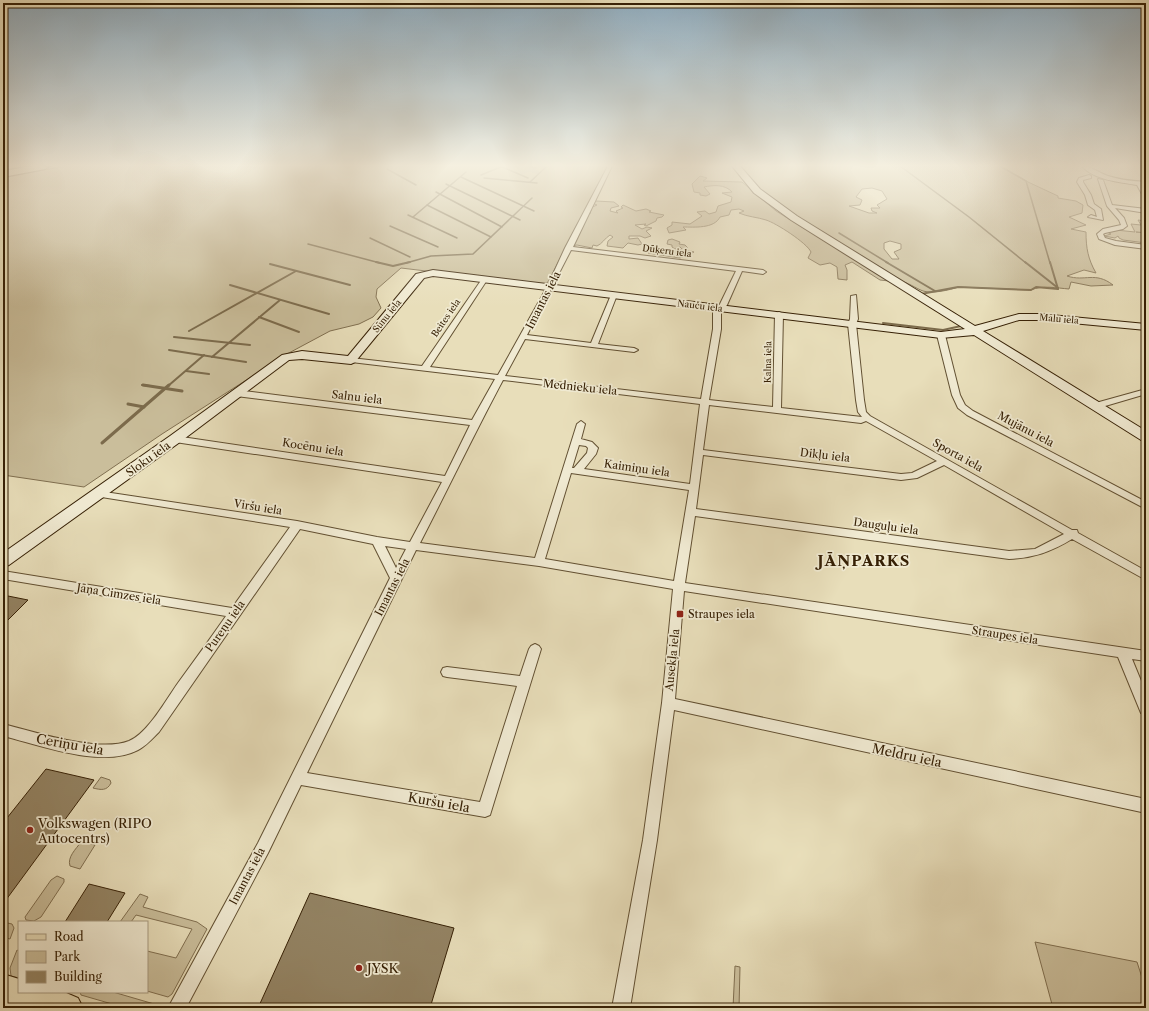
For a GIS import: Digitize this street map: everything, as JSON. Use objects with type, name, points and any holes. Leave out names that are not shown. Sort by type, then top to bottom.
[{"type":"main road","points":[[3,989],[68,1008]]},
{"type":"street","name":"Imantas iela","points":[[176,1008],[263,848],[396,578],[448,480],[475,423],[524,337],[586,213]]},
{"type":"street","points":[[787,213],[1146,437]]},
{"type":"street","points":[[1099,213],[1101,218],[1091,220],[1113,224],[1115,223],[1116,215],[1122,219],[1124,226],[1115,230],[1103,231],[1100,234],[1102,239],[1115,244],[1146,246]]},
{"type":"street","name":"Dūķeru iela","points":[[568,248],[763,272]]},
{"type":"street","name":"Ausekļa iela","points":[[621,1008],[650,840],[668,703],[680,586],[705,400],[717,329],[717,312],[721,308],[740,269]]},
{"type":"street","name":"Nauču iela","points":[[424,274],[433,273],[779,314],[941,335],[975,331]]},
{"type":"street","name":"Sūnu iela","points":[[351,360],[420,276],[424,274]]},
{"type":"street","name":"Beites iela","points":[[425,368],[484,280]]},
{"type":"street","points":[[594,345],[614,295]]},
{"type":"street","points":[[854,296],[854,319],[852,324],[860,400],[862,412],[867,418]]},
{"type":"street","name":"Kalna iela","points":[[776,410],[779,314]]},
{"type":"street","name":"Mālu iela","points":[[975,331],[982,327],[1019,317],[1040,317],[1146,327]]},
{"type":"street","name":"Mujānu iela","points":[[941,335],[956,395],[961,406],[970,413],[1146,506]]},
{"type":"street","points":[[524,337],[634,350]]},
{"type":"street","name":"Mednieku iela","points":[[292,356],[302,354],[501,378],[705,400],[861,420],[867,418]]},
{"type":"street","name":"Sloku iela","points":[[3,561],[175,439],[286,357],[292,356]]},
{"type":"street","points":[[1095,406],[1146,392]]},
{"type":"street","name":"Salnu iela","points":[[236,393],[475,423]]},
{"type":"street","name":"Sporta iela","points":[[867,418],[1073,533],[1146,576]]},
{"type":"street","name":"Kaimiņu iela","points":[[539,562],[573,470],[576,441],[581,424]]},
{"type":"street","name":"Kocēnu iela","points":[[175,439],[448,480]]},
{"type":"street","name":"Kaimiņu iela","points":[[573,470],[591,454],[593,448],[589,444],[576,441]]},
{"type":"street","name":"Dikļu iela","points":[[698,452],[901,477],[914,476],[945,461]]},
{"type":"street","name":"Kaimiņu iela","points":[[573,470],[694,488]]},
{"type":"street","name":"Viršu iela","points":[[98,494],[414,545]]},
{"type":"street","name":"Dauguļu iela","points":[[691,512],[1009,555],[1027,555],[1042,552],[1073,533]]},
{"type":"street","name":"Pureņu iela","points":[[154,728],[297,525]]},
{"type":"street","points":[[377,540],[396,578]]},
{"type":"street","name":"Straupes iela","points":[[414,545],[539,562],[680,586],[1146,656]]},
{"type":"street","name":"Jāņa Cimzes iela","points":[[3,575],[234,613]]},
{"type":"street","name":"Kuršu iela","points":[[298,778],[485,810],[535,649]]},
{"type":"street","points":[[1123,653],[1146,709]]},
{"type":"street","points":[[447,672],[525,682]]},
{"type":"street","name":"Meldru iela","points":[[668,703],[1146,806]]},
{"type":"street","name":"Ceriņu iela","points":[[3,730],[100,752],[119,750],[134,745],[154,728]]},
{"type":"green space","points":[[3,213],[584,213],[548,282],[543,285],[401,268],[377,289],[376,297],[381,308],[373,317],[359,324],[330,331],[287,354],[162,434],[84,487],[3,475]]},
{"type":"green space","points":[[588,213],[655,213],[664,215],[646,226],[644,225],[646,224],[635,225],[642,229],[647,227],[652,228],[646,231],[651,236],[645,238],[640,236],[629,236],[629,239],[638,238],[642,244],[638,245],[628,243],[623,248],[607,246],[608,241],[613,237],[610,235],[599,245],[593,245],[592,248],[577,245],[571,246]]},
{"type":"green space","points":[[698,213],[730,213],[729,215],[720,217],[713,224],[698,227],[683,227],[686,230],[669,233],[667,228],[672,225],[672,222],[690,224],[702,216]]},
{"type":"green space","points":[[740,213],[780,213],[889,281],[880,280],[852,262],[845,265],[847,270],[847,280],[838,279],[837,267],[830,263],[820,265],[808,258],[811,252],[804,244],[791,234],[766,220]]},
{"type":"green space","points":[[790,213],[1081,213],[1069,217],[1086,225],[1071,229],[1086,232],[1088,253],[1096,273],[1084,270],[1067,276],[1073,278],[1101,279],[1113,285],[1091,286],[1071,282],[1069,289],[1045,287],[1031,290],[959,287],[936,292],[927,292],[899,281]],"holes":[[[890,241],[901,244],[901,249],[894,252],[899,259],[892,259],[884,249],[884,243]]]},
{"type":"green space","points":[[1138,220],[1146,221],[1146,243],[1123,240],[1118,236],[1115,238],[1104,236],[1111,234],[1107,232],[1116,230],[1135,232],[1131,224],[1141,225]]},
{"type":"green space","points":[[672,239],[680,242],[679,244],[685,245],[688,248],[686,250],[694,252],[680,258],[648,253],[653,251],[675,251],[682,249],[680,247],[675,249],[672,245],[667,244],[668,240]]},
{"type":"green space","points":[[101,777],[110,780],[111,783],[109,786],[104,789],[93,788]]},
{"type":"green space","points":[[81,842],[95,845],[80,869],[70,866],[69,863],[72,853]]},
{"type":"green space","points":[[57,876],[64,879],[64,882],[41,917],[34,921],[26,920],[25,917],[51,880]]},
{"type":"green space","points":[[140,894],[148,897],[143,907],[197,922],[207,929],[172,994],[168,997],[148,991],[148,951],[176,958],[192,929],[136,915],[132,921],[121,921]]},
{"type":"green space","points":[[3,922],[12,924],[14,928],[10,939],[3,937]]},
{"type":"green space","points":[[1035,942],[1137,962],[1146,990],[1146,1008],[1053,1008]]},
{"type":"green space","points":[[17,950],[18,978],[11,976],[10,968]]},
{"type":"green space","points":[[735,966],[740,967],[739,1008],[733,1008]]},
{"type":"green space","points":[[80,993],[116,993],[161,1006],[158,1008],[126,1008],[81,995]]},
{"type":"building","points":[[3,595],[28,600],[3,625]]},
{"type":"building","name":"Volkswagen (RIPO Autocentrs)","points":[[46,769],[94,780],[3,904],[3,823]]},
{"type":"building","points":[[89,884],[125,893],[108,921],[66,921]]},
{"type":"building","name":"JYSK","points":[[310,893],[454,928],[430,1008],[258,1008]]},
{"type":"waterway","points":[[413,217],[417,213]]},
{"type":"waterway","points":[[443,213],[491,237]]},
{"type":"waterway","points":[[476,213],[502,227]]},
{"type":"waterway","points":[[506,213],[513,216]]},
{"type":"waterway","points":[[513,216],[516,213]]},
{"type":"waterway","points":[[964,213],[1026,263]]},
{"type":"waterway","points":[[1035,213],[1050,263]]},
{"type":"waterway","points":[[408,215],[457,238]]},
{"type":"waterway","points":[[502,227],[513,216]]},
{"type":"waterway","points":[[513,216],[520,220]]},
{"type":"waterway","points":[[390,226],[438,247]]},
{"type":"waterway","points":[[491,237],[502,227]]},
{"type":"waterway","points":[[839,233],[888,263]]},
{"type":"waterway","points":[[407,263],[431,256],[473,254],[491,237]]},
{"type":"waterway","points":[[370,238],[410,257]]},
{"type":"waterway","points":[[308,244],[378,262]]},
{"type":"waterway","points":[[378,262],[393,266],[407,263]]},
{"type":"waterway","points":[[886,262],[935,291]]},
{"type":"waterway","points":[[1025,262],[1058,288]]},
{"type":"waterway","points":[[1050,262],[1058,288]]},
{"type":"waterway","points":[[270,264],[350,285]]},
{"type":"waterway","points":[[257,293],[296,271]]},
{"type":"waterway","points":[[230,285],[257,293]]},
{"type":"waterway","points":[[923,295],[921,294],[958,287],[1031,290],[1036,287],[1058,289],[1058,288]]},
{"type":"waterway","points":[[189,331],[257,293]]},
{"type":"waterway","points":[[257,293],[329,314]]},
{"type":"waterway","points":[[259,317],[280,300]]},
{"type":"waterway","points":[[229,343],[259,317]]},
{"type":"waterway","points":[[259,317],[299,332]]},
{"type":"waterway","points":[[883,323],[943,330],[961,326],[959,325]]},
{"type":"waterway","points":[[174,337],[229,343]]},
{"type":"waterway","points":[[212,357],[229,343]]},
{"type":"waterway","points":[[229,343],[250,345]]},
{"type":"waterway","points":[[169,350],[204,355]]},
{"type":"waterway","points":[[168,386],[204,355]]},
{"type":"waterway","points":[[204,355],[212,357]]},
{"type":"waterway","points":[[212,357],[246,362]]},
{"type":"waterway","points":[[186,371],[209,374]]},
{"type":"waterway","points":[[142,385],[147,386]]},
{"type":"waterway","points":[[143,385],[147,386]]},
{"type":"waterway","points":[[165,388],[169,385]]},
{"type":"waterway","points":[[147,386],[165,388]]},
{"type":"waterway","points":[[144,407],[165,388]]},
{"type":"waterway","points":[[165,388],[182,391]]},
{"type":"waterway","points":[[128,404],[144,407]]},
{"type":"waterway","points":[[102,443],[144,407]]},
{"type":"place","name":"Straupes iela","points":[[680,614]]},
{"type":"place","name":"Volkswagen (RIPO Autocentrs)","points":[[30,830]]},
{"type":"place","name":"JYSK","points":[[359,968]]},
{"type":"district","name":"JĀŅPARKS","points":[[864,561]]}]
